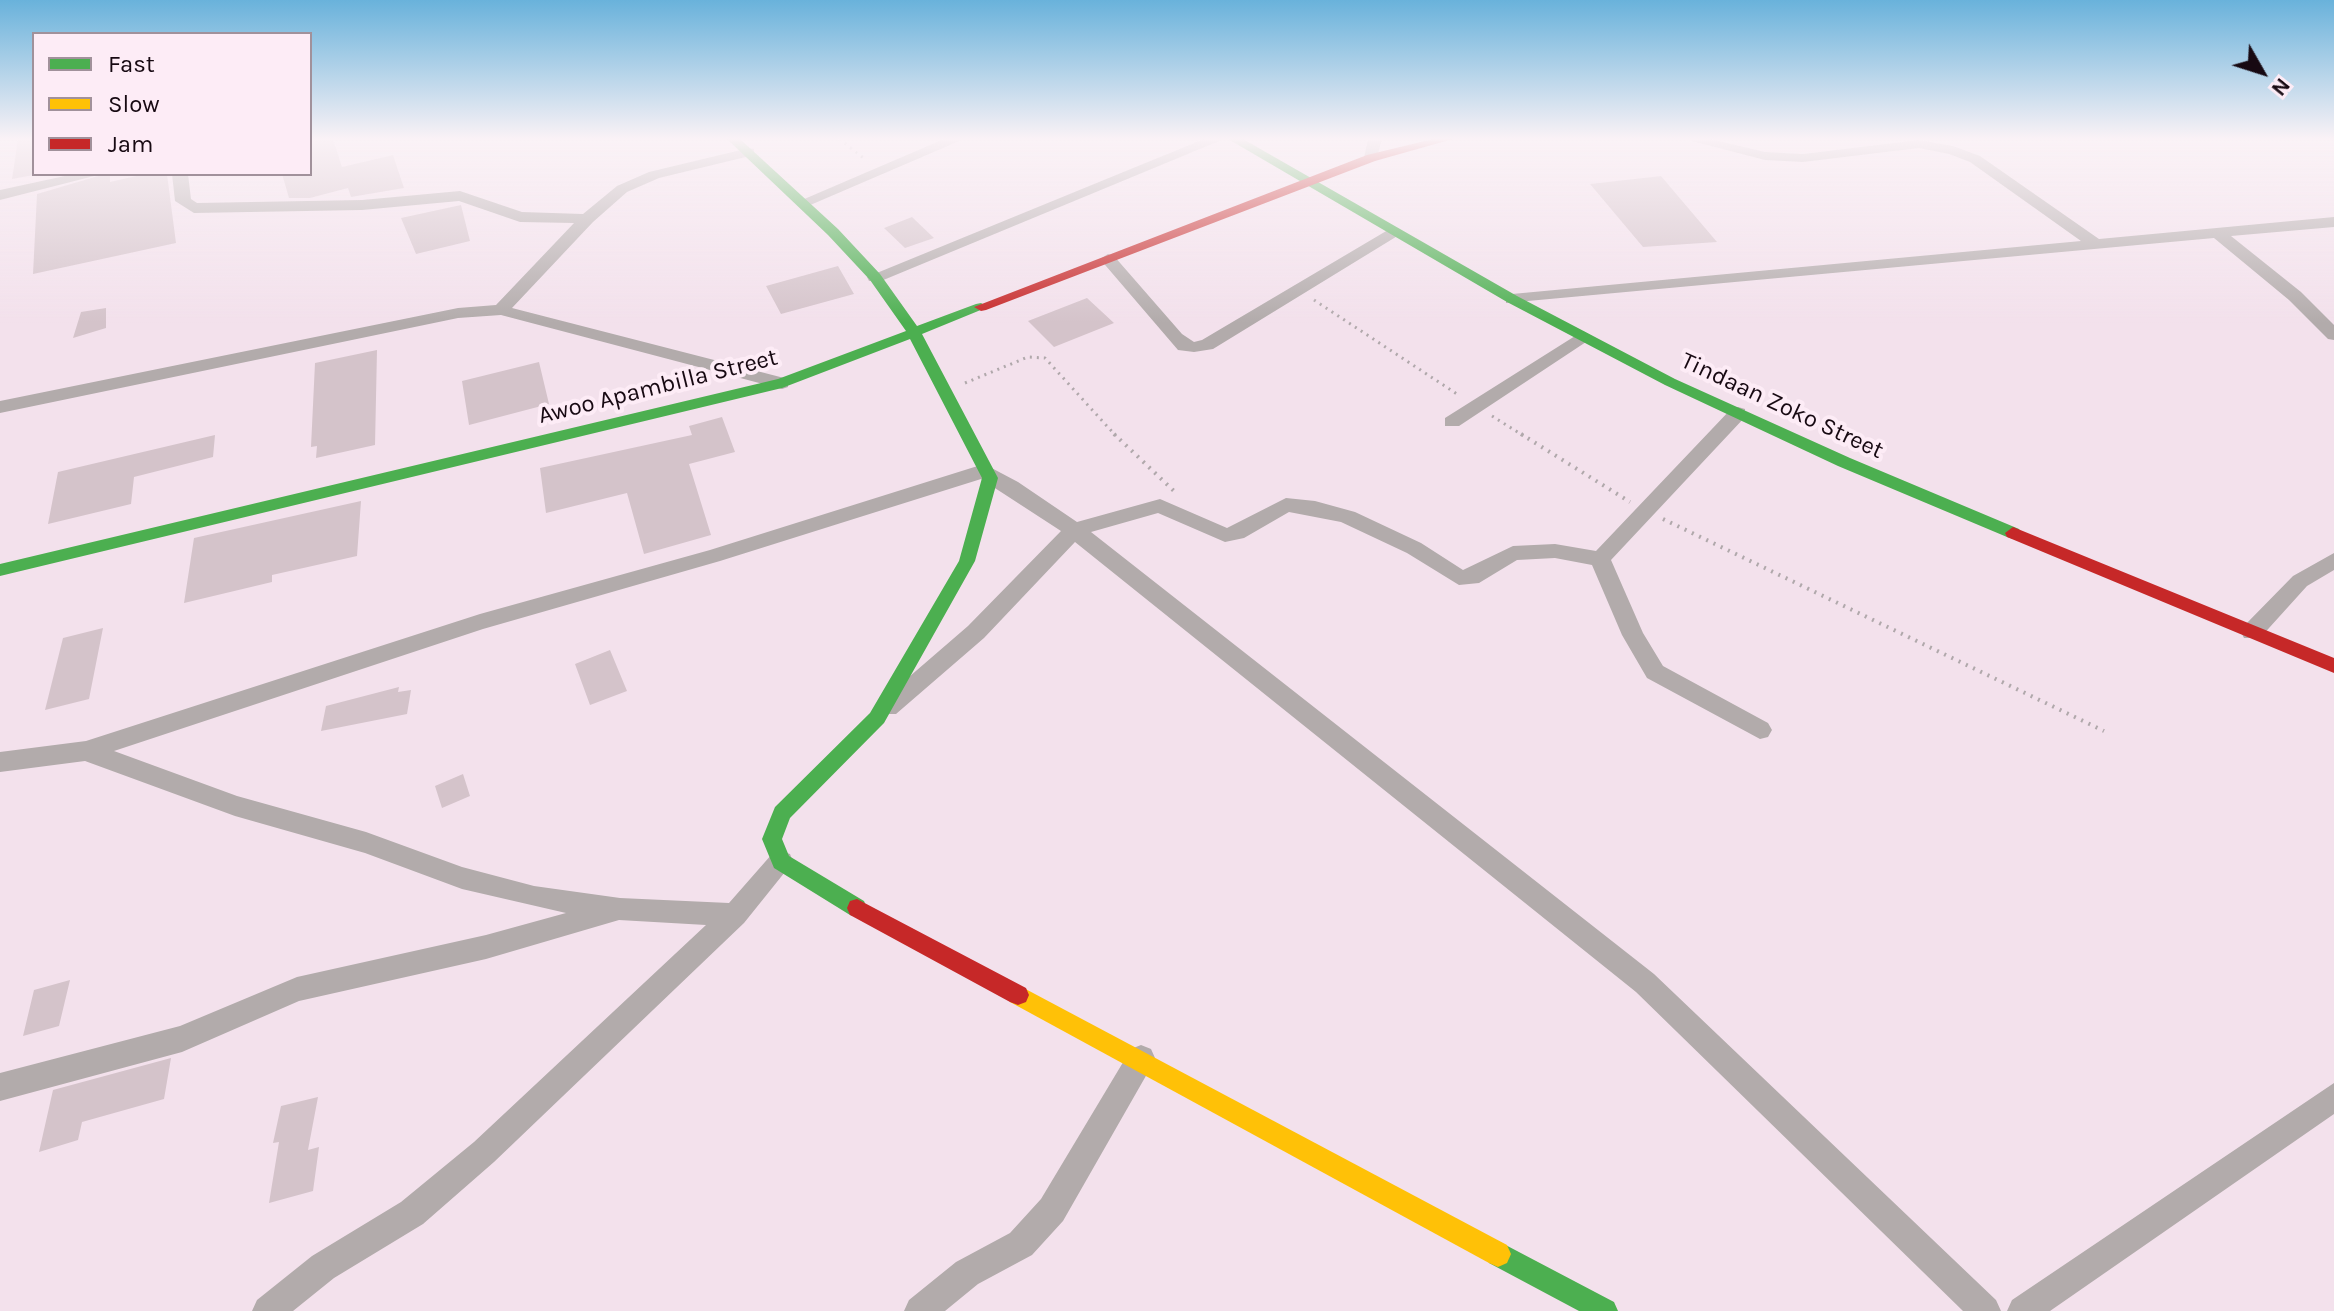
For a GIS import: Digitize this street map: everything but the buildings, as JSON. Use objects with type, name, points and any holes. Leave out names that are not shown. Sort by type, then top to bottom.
[{"type":"street","points":[[183,200],[194,208],[362,205],[414,200]]},
{"type":"street","points":[[472,200],[520,217],[587,219]]},
{"type":"street","points":[[501,310],[587,219],[609,200]]},
{"type":"street","points":[[800,200],[875,277],[914,332],[987,474],[1074,530],[1645,983],[1985,1311]]},
{"type":"street","points":[[803,203],[810,200]]},
{"type":"street","points":[[875,277],[1071,200]]},
{"type":"street","name":"Awoo Apambilla Street","points":[[0,570],[303,495],[782,383],[1261,200]]},
{"type":"street","name":"Tindaan Zoko Street","points":[[1337,200],[1512,299],[1738,413],[1844,462],[2334,666]]},
{"type":"street","points":[[2033,200],[2094,243]]},
{"type":"street","points":[[1512,299],[2334,222]]},
{"type":"street","points":[[2215,231],[2295,296],[2334,335]]},
{"type":"street","points":[[1108,259],[1184,346],[1207,345],[1393,232]]},
{"type":"street","points":[[0,407],[427,319],[501,310],[782,383]]},
{"type":"street","points":[[1452,422],[1583,336]]},
{"type":"street","points":[[1600,559],[1738,413]]},
{"type":"street","points":[[877,718],[967,561],[980,523],[987,474]]},
{"type":"street","points":[[0,762],[86,751],[480,622],[987,474]]},
{"type":"street","points":[[1600,559],[1555,551],[1513,553],[1472,578],[1459,577],[1414,548],[1348,517],[1315,508],[1286,505],[1237,533],[1225,535],[1172,508],[1160,506],[1112,516],[1074,530],[976,632],[877,718],[782,813],[772,839],[781,862],[817,886],[1141,1058],[1605,1311]]},
{"type":"street","points":[[1600,559],[1633,635],[1655,672],[1760,730]]},
{"type":"street","points":[[2252,632],[2300,581],[2334,560]]},
{"type":"street","points":[[86,751],[235,806],[366,843],[462,878],[534,897],[620,909],[735,915]]},
{"type":"street","points":[[268,1311],[323,1267],[424,1203],[537,1104],[735,915],[781,862]]},
{"type":"street","points":[[0,1087],[182,1039],[297,989],[486,947],[620,909]]},
{"type":"street","points":[[920,1311],[967,1273],[1021,1244],[1052,1210],[1141,1058]]},
{"type":"street","points":[[2023,1311],[2334,1097]]},
{"type":"path","points":[[1299,290],[1644,511],[2104,731]]},
{"type":"path","points":[[944,391],[1028,357],[1045,358],[1104,425],[1174,491],[1172,508]]},
{"type":"traffic: fast","points":[[799,200],[875,277],[914,332],[990,478],[967,561],[877,718],[782,813],[772,839],[781,862],[857,908]]},
{"type":"traffic: fast","points":[[1340,200],[1512,299],[1670,382],[1844,462],[2013,533]]},
{"type":"traffic: fast","points":[[0,570],[782,383],[981,307]]},
{"type":"traffic: fast","points":[[1498,1254],[1605,1311]]},
{"type":"traffic: slow","points":[[1018,995],[1498,1254]]},
{"type":"traffic: jam","points":[[981,307],[1261,200]]},
{"type":"traffic: jam","points":[[2013,533],[2334,666]]},
{"type":"traffic: jam","points":[[857,908],[1018,995]]}]
